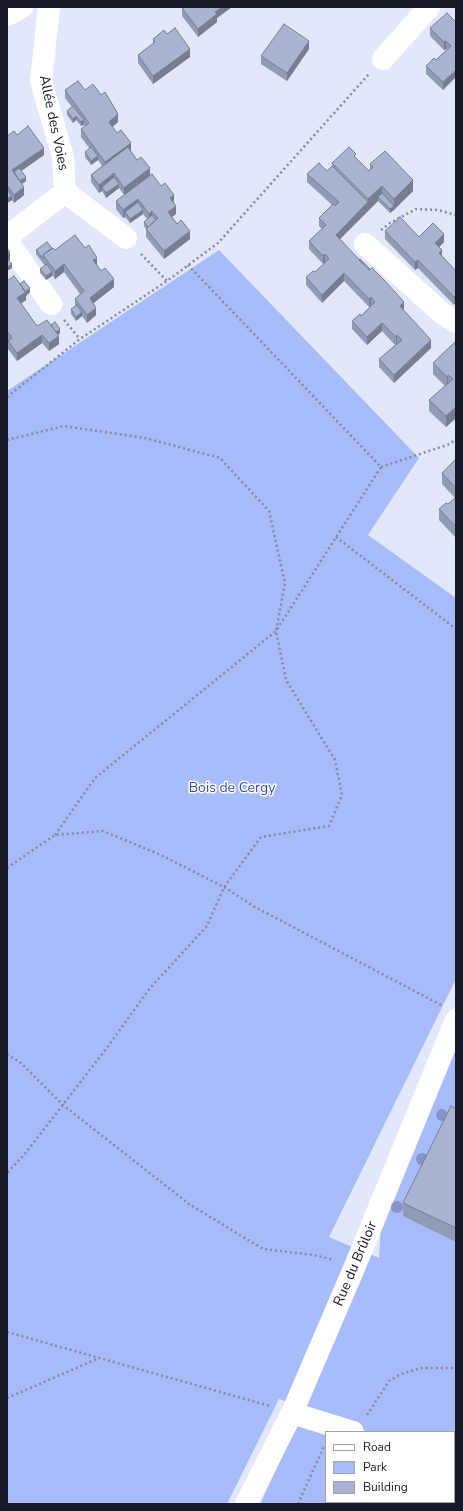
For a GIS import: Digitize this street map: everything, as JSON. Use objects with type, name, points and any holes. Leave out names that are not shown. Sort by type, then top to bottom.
[{"type":"street","points":[[7,15],[22,7]]},
{"type":"street","name":"Allée des Voies","points":[[49,7],[41,81],[63,157],[65,192]]},
{"type":"street","points":[[383,59],[428,7]]},
{"type":"street","points":[[51,304],[7,239],[65,192],[126,238]]},
{"type":"street","points":[[365,244],[443,314],[456,322]]},
{"type":"street","name":"Rue du Brûloir","points":[[246,1504],[292,1412],[355,1266],[449,1013]]},
{"type":"street","points":[[292,1412],[327,1431]]},
{"type":"street","points":[[339,1431],[359,1426]]},
{"type":"path","points":[[7,397],[80,339],[167,281],[218,243],[383,59]]},
{"type":"path","points":[[365,244],[390,223],[416,209],[438,210],[456,215]]},
{"type":"path","points":[[126,238],[167,281]]},
{"type":"path","points":[[188,265],[381,467]]},
{"type":"path","points":[[7,440],[64,426],[145,438],[220,458],[268,511],[285,583],[276,630],[286,680],[335,760],[342,796],[329,826],[261,837],[224,887],[207,926],[150,988],[63,1105],[24,1155],[7,1173]]},
{"type":"path","points":[[7,868],[55,835],[95,778],[276,630],[381,467],[450,444],[456,439]]},
{"type":"path","points":[[336,537],[456,629]]},
{"type":"path","points":[[55,835],[103,831],[161,855],[224,887],[255,907],[449,1013]]},
{"type":"path","points":[[7,1054],[20,1063],[63,1105],[189,1204],[263,1249],[314,1255],[355,1266]]},
{"type":"path","points":[[7,1332],[292,1412]]},
{"type":"path","points":[[7,1398],[98,1358]]},
{"type":"path","points":[[359,1426],[389,1381],[422,1368],[456,1368]]},
{"type":"path","points":[[298,1504],[325,1446]]},
{"type":"green space","name":"Bois de Cergy","points":[[219,250],[419,458],[368,535],[456,598],[456,979],[329,1237],[379,1258],[382,1209],[456,1048],[456,1456],[455,1431],[325,1431],[325,1503],[354,1504],[260,1504],[305,1408],[279,1399],[227,1504],[7,1504],[7,391]]},
{"type":"building","points":[[222,7],[215,12],[217,14],[198,29],[182,8]]},
{"type":"building","points":[[447,13],[456,22],[456,70],[443,82],[426,66],[434,58],[436,60],[451,46],[446,41],[444,42],[430,28]]},
{"type":"building","points":[[284,24],[309,41],[287,73],[261,56]]},
{"type":"building","points":[[175,28],[190,49],[153,76],[138,55],[155,42],[153,39],[164,30],[167,34]]},
{"type":"building","points":[[78,81],[85,90],[93,84],[101,95],[105,92],[118,114],[109,122],[117,133],[121,130],[131,143],[105,162],[81,129],[89,123],[65,90]]},
{"type":"building","points":[[73,106],[84,120],[81,122],[76,116],[73,119],[67,111]]},
{"type":"building","points":[[28,126],[44,148],[12,170],[24,187],[14,195],[7,185],[7,136],[14,131],[17,135]]},
{"type":"building","points":[[91,147],[98,156],[91,161],[85,152]]},
{"type":"building","points":[[128,147],[137,160],[141,157],[150,168],[124,188],[114,173],[99,185],[91,175]]},
{"type":"building","points":[[349,147],[356,154],[354,156],[369,171],[373,167],[370,164],[385,151],[413,180],[394,199],[382,186],[368,199],[332,163]]},
{"type":"building","points":[[319,163],[327,171],[332,166],[368,202],[336,235],[369,270],[372,268],[386,282],[404,302],[400,306],[431,340],[394,375],[379,359],[402,340],[397,335],[396,337],[382,323],[367,337],[352,321],[360,314],[361,316],[375,302],[371,297],[369,299],[344,273],[322,295],[306,277],[313,271],[315,272],[329,259],[325,254],[323,256],[309,241],[326,225],[319,218],[333,204],[335,206],[339,202],[307,174]]},
{"type":"building","points":[[19,168],[26,177],[20,181],[14,172]]},
{"type":"building","points":[[152,174],[161,186],[165,183],[174,195],[170,198],[176,206],[168,212],[177,224],[181,220],[190,231],[164,251],[146,229],[158,218],[152,211],[149,214],[138,199],[123,210],[116,201]]},
{"type":"building","points":[[114,177],[119,184],[106,193],[102,187]]},
{"type":"building","points":[[7,189],[12,196],[7,199]]},
{"type":"building","points":[[382,193],[394,206],[390,209],[378,197]]},
{"type":"building","points":[[138,202],[143,210],[130,219],[125,212]]},
{"type":"building","points":[[152,215],[156,220],[148,227],[144,222]]},
{"type":"building","points":[[400,217],[419,237],[433,223],[444,234],[435,243],[442,250],[439,253],[456,271],[456,295],[454,297],[418,260],[415,262],[385,231]]},
{"type":"building","points":[[75,235],[85,248],[89,245],[97,258],[93,260],[101,271],[105,268],[114,279],[90,298],[96,308],[87,315],[75,299],[84,291],[64,264],[55,271],[43,255],[53,248],[55,250]]},
{"type":"building","points":[[47,242],[52,248],[43,255],[43,259],[36,250]]},
{"type":"building","points":[[7,258],[12,264],[7,267]]},
{"type":"building","points":[[360,259],[370,269],[369,270],[359,260]]},
{"type":"building","points":[[47,264],[52,272],[46,276],[40,269]]},
{"type":"building","points":[[14,276],[26,292],[17,298],[37,326],[47,320],[59,336],[49,343],[42,335],[17,353],[8,341],[12,338],[7,331],[7,281]]},
{"type":"building","points":[[24,281],[30,288],[25,292],[20,284]]},
{"type":"building","points":[[77,305],[82,312],[76,317],[71,309]]},
{"type":"building","points":[[55,322],[60,329],[56,332],[51,325]]},
{"type":"building","points":[[456,341],[456,407],[446,416],[429,400],[453,379],[448,375],[447,377],[433,363]]},
{"type":"building","points":[[456,459],[456,488],[442,473]]},
{"type":"building","points":[[456,497],[456,525],[455,526],[439,509]]},
{"type":"building","points":[[451,1106],[456,1109],[456,1228],[403,1203]]}]
